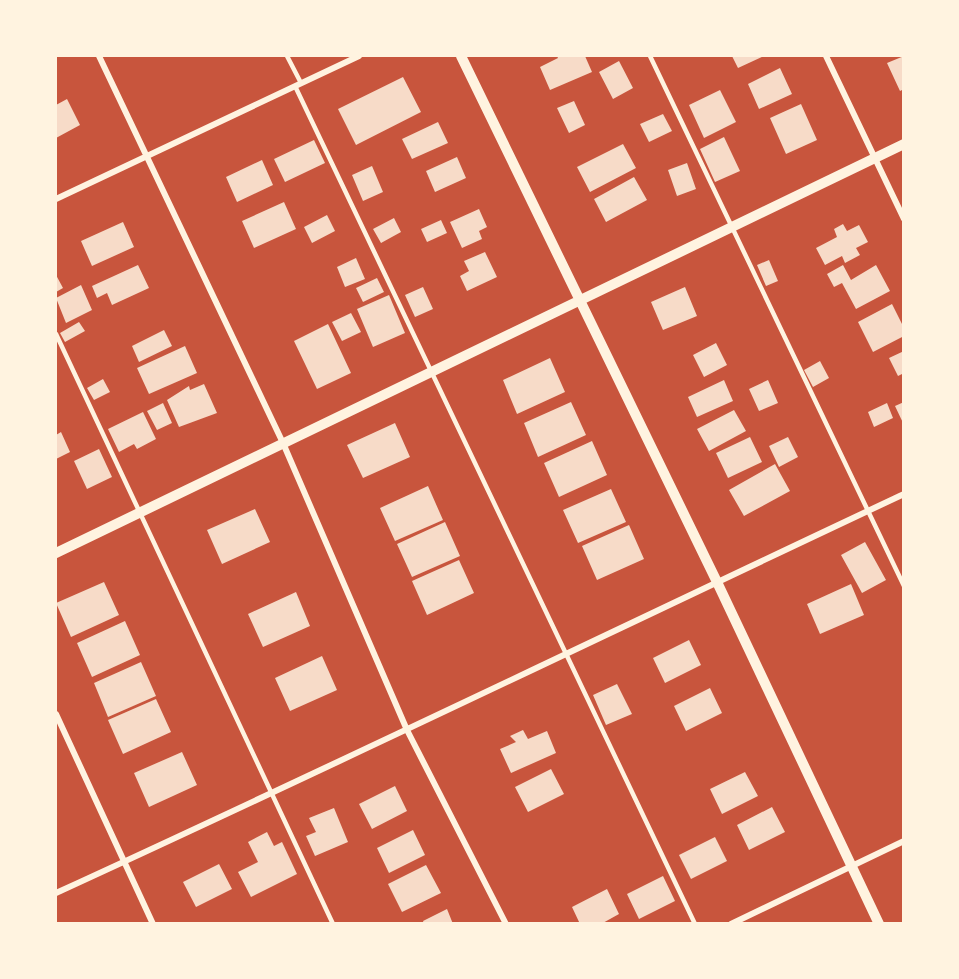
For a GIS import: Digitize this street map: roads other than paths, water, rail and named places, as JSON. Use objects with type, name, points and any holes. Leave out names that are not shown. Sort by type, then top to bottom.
[{"type":"street","points":[[99,56],[283,443],[407,730],[506,924]]},
{"type":"street","points":[[56,199],[359,56]]},
{"type":"street","points":[[461,56],[717,582],[879,924]]},
{"type":"street","points":[[826,56],[903,219]]},
{"type":"street","points":[[56,553],[903,144]]},
{"type":"street","points":[[56,893],[272,794],[563,653],[903,494]]},
{"type":"street","points":[[56,714],[153,924]]},
{"type":"street","points":[[731,924],[903,841]]},
{"type":"lane","points":[[287,56],[563,653],[695,924]]},
{"type":"lane","points":[[650,56],[903,586]]},
{"type":"lane","points":[[56,334],[333,924]]}]
